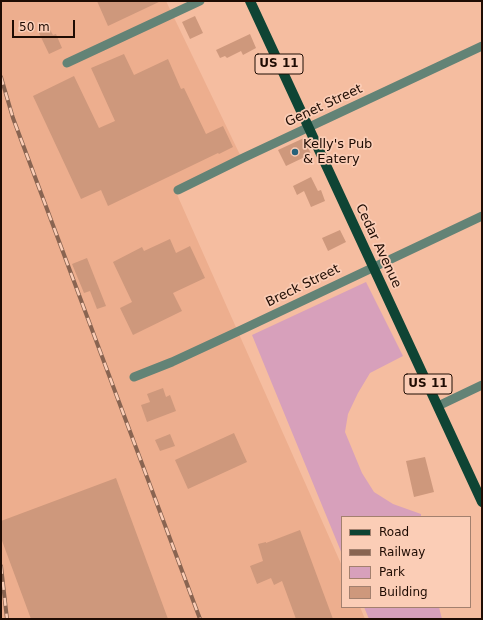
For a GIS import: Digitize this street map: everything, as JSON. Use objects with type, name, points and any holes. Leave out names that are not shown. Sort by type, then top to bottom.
[{"type":"main road","name":"Cedar Avenue","points":[[250,1],[482,502]]},
{"type":"street","points":[[68,63],[200,1]]},
{"type":"street","name":"Genet Street","points":[[178,190],[482,46]]},
{"type":"street","name":"Breck Street","points":[[134,377],[172,362],[242,330],[482,216]]},
{"type":"street","points":[[438,406],[482,385]]},
{"type":"shaded area","points":[[1,1],[166,1],[242,159],[175,190],[341,564],[341,608],[360,608],[365,619],[1,619]]},
{"type":"green space","points":[[366,282],[403,356],[370,373],[348,414],[345,432],[362,473],[374,492],[393,504],[421,514],[421,516],[341,516],[341,552],[252,335]]},
{"type":"green space","points":[[364,608],[439,608],[442,619],[369,619]]},
{"type":"building","points":[[97,1],[161,1],[108,26]]},
{"type":"building","points":[[195,16],[203,33],[190,39],[182,22]]},
{"type":"building","points":[[49,28],[53,35],[56,34],[62,48],[49,54],[39,33]]},
{"type":"building","points":[[250,34],[256,48],[243,55],[241,51],[227,58],[225,56],[220,58],[216,50]]},
{"type":"building","points":[[124,54],[134,75],[168,59],[181,89],[184,88],[206,134],[223,126],[233,147],[108,206],[101,190],[81,199],[33,96],[74,76],[99,128],[115,121],[91,68]]},
{"type":"building","name":"Kelly's Pub & Eatery","points":[[304,138],[311,154],[286,166],[278,150]]},
{"type":"building","points":[[311,177],[318,191],[321,190],[325,201],[311,207],[304,191],[297,195],[293,186]]},
{"type":"building","points":[[340,230],[346,242],[328,251],[322,238]]},
{"type":"building","points":[[170,239],[176,253],[190,246],[205,278],[173,293],[182,311],[133,335],[120,308],[132,302],[113,262],[142,247],[144,251]]},
{"type":"building","points":[[87,258],[106,306],[97,309],[90,291],[84,293],[72,264]]},
{"type":"building","points":[[163,388],[166,397],[170,395],[176,411],[147,422],[141,405],[150,402],[147,394]]},
{"type":"building","points":[[234,433],[247,462],[188,489],[175,460]]},
{"type":"building","points":[[170,434],[175,446],[160,451],[155,440]]},
{"type":"building","points":[[425,457],[434,492],[414,497],[406,461]]},
{"type":"building","points":[[116,478],[168,619],[31,619],[1,538],[1,521]]},
{"type":"building","points":[[300,530],[333,619],[296,619],[282,581],[274,585],[271,578],[257,584],[250,566],[263,561],[258,544],[266,543]]},
{"type":"railway","points":[[1,77],[13,118],[200,619]]},
{"type":"railway","points":[[1,566],[7,619]]},
{"type":"place","name":"Kelly's Pub & Eatery","points":[[295,152]]}]
